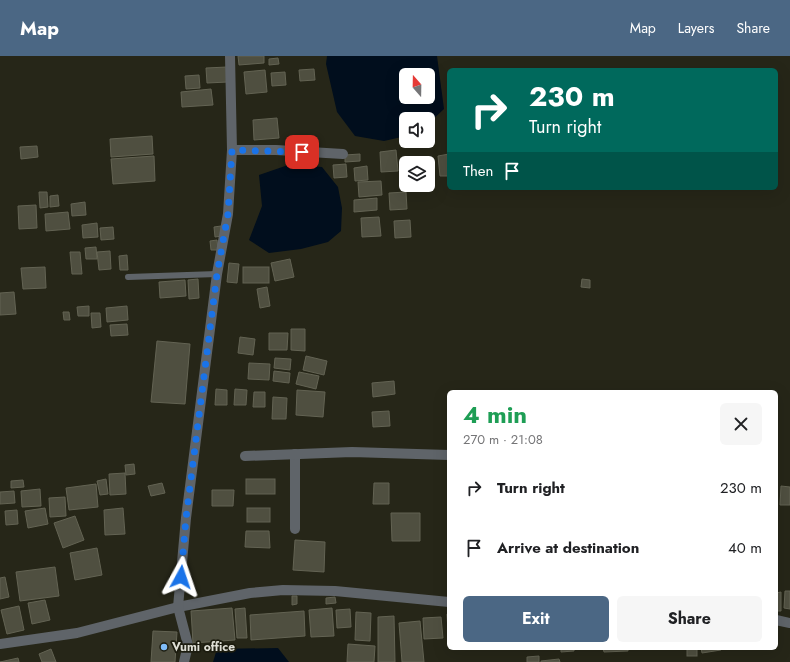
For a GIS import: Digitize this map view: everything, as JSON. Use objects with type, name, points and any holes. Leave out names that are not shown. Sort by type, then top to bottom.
[{"type":"street","points":[[184,662],[188,645],[178,607],[186,518],[217,274],[228,214],[232,150],[230,56]]},
{"type":"street","points":[[232,150],[276,150],[343,154]]},
{"type":"street","points":[[245,456],[352,452],[447,455]]},
{"type":"street","points":[[295,454],[295,529]]},
{"type":"street","points":[[0,644],[77,633],[178,607],[250,593],[283,590],[335,591],[447,602]]},
{"type":"street","points":[[778,620],[790,623]]},
{"type":"lane","points":[[128,277],[217,274]]},
{"type":"water","points":[[327,56],[437,56],[444,109],[435,117],[435,112],[399,112],[399,138],[384,141],[355,136],[337,112],[326,64]]},
{"type":"water","points":[[291,164],[322,167],[338,187],[342,208],[341,231],[328,242],[301,249],[269,253],[249,240],[262,206],[259,175]]},
{"type":"water","points":[[278,648],[289,662],[213,662],[217,649]]},
{"type":"building","points":[[238,56],[264,56],[264,63],[239,65]]},
{"type":"building","points":[[278,58],[279,64],[269,65],[269,59]]},
{"type":"building","points":[[227,67],[228,82],[207,83],[206,68]]},
{"type":"building","points":[[314,69],[315,80],[300,81],[299,70]]},
{"type":"building","points":[[265,70],[267,92],[246,94],[244,72]]},
{"type":"building","points":[[285,72],[286,85],[272,86],[271,73]]},
{"type":"building","points":[[199,75],[200,88],[186,89],[185,76]]},
{"type":"building","points":[[211,89],[213,105],[182,107],[181,92]]},
{"type":"building","points":[[277,118],[279,138],[254,140],[253,120]]},
{"type":"building","points":[[152,136],[153,154],[111,157],[110,139]]},
{"type":"building","points":[[37,146],[38,157],[21,159],[20,147]]},
{"type":"building","points":[[396,150],[398,171],[381,172],[380,152]]},
{"type":"building","points":[[360,154],[360,161],[345,162],[345,155]]},
{"type":"building","points":[[447,154],[447,176],[440,176],[438,156]]},
{"type":"building","points":[[154,156],[155,181],[113,184],[111,159]]},
{"type":"building","points":[[346,164],[347,177],[334,178],[333,165]]},
{"type":"building","points":[[367,166],[368,180],[355,181],[354,168]]},
{"type":"building","points":[[381,181],[382,195],[359,197],[358,182]]},
{"type":"building","points":[[39,192],[47,192],[48,207],[40,208]]},
{"type":"building","points":[[406,192],[407,209],[390,210],[389,193]]},
{"type":"building","points":[[58,195],[59,206],[50,207],[50,196]]},
{"type":"building","points":[[377,198],[377,210],[354,212],[354,200]]},
{"type":"building","points":[[85,202],[86,215],[72,216],[71,204]]},
{"type":"building","points":[[36,205],[37,228],[19,229],[18,206]]},
{"type":"building","points":[[68,212],[70,229],[46,231],[45,214]]},
{"type":"building","points":[[379,217],[381,236],[362,237],[361,218]]},
{"type":"building","points":[[410,220],[411,237],[395,238],[394,221]]},
{"type":"building","points":[[97,223],[98,237],[83,238],[82,225]]},
{"type":"building","points":[[221,226],[222,236],[215,237],[214,227]]},
{"type":"building","points":[[113,227],[114,239],[101,240],[100,228]]},
{"type":"building","points":[[217,240],[218,250],[211,250],[210,241]]},
{"type":"building","points":[[96,247],[97,259],[86,259],[85,248]]},
{"type":"building","points":[[110,251],[111,269],[99,270],[97,252]]},
{"type":"building","points":[[70,252],[80,252],[82,274],[72,274]]},
{"type":"building","points":[[127,255],[128,270],[120,270],[119,256]]},
{"type":"building","points":[[290,259],[294,277],[275,281],[271,263]]},
{"type":"building","points":[[229,263],[239,264],[237,283],[227,282]]},
{"type":"building","points":[[45,267],[46,288],[23,289],[21,268]]},
{"type":"building","points":[[243,267],[269,267],[269,283],[243,283]]},
{"type":"building","points":[[198,279],[199,298],[189,299],[188,280]]},
{"type":"building","points":[[582,279],[590,280],[590,288],[581,287]]},
{"type":"building","points":[[185,280],[186,296],[160,298],[159,282]]},
{"type":"building","points":[[267,287],[270,306],[260,308],[257,289]]},
{"type":"building","points":[[14,292],[16,314],[0,315],[0,293]]},
{"type":"building","points":[[89,306],[89,316],[78,316],[77,307]]},
{"type":"building","points":[[127,306],[128,320],[107,322],[106,308]]},
{"type":"building","points":[[63,312],[69,312],[70,320],[64,320]]},
{"type":"building","points":[[91,313],[100,313],[101,327],[92,328]]},
{"type":"building","points":[[127,324],[128,335],[111,336],[110,325]]},
{"type":"building","points":[[291,329],[305,329],[305,351],[291,350]]},
{"type":"building","points":[[269,333],[288,333],[287,350],[269,350]]},
{"type":"building","points":[[240,337],[255,339],[253,355],[238,353]]},
{"type":"building","points":[[157,341],[190,344],[185,404],[151,402]]},
{"type":"building","points":[[306,356],[327,361],[324,375],[303,370]]},
{"type":"building","points":[[275,358],[291,359],[290,370],[274,368]]},
{"type":"building","points":[[249,363],[270,364],[269,380],[248,379]]},
{"type":"building","points":[[274,371],[290,373],[289,383],[273,381]]},
{"type":"building","points":[[299,372],[319,376],[316,389],[296,384]]},
{"type":"building","points":[[394,381],[395,394],[373,397],[372,383]]},
{"type":"building","points":[[216,389],[227,390],[227,405],[215,405]]},
{"type":"building","points":[[235,389],[247,390],[246,405],[234,405]]},
{"type":"building","points":[[297,390],[325,392],[323,417],[296,415]]},
{"type":"building","points":[[254,392],[265,392],[265,407],[253,407]]},
{"type":"building","points":[[273,397],[287,398],[286,419],[272,419]]},
{"type":"building","points":[[389,411],[390,426],[373,427],[372,412]]},
{"type":"building","points":[[134,464],[135,474],[126,475],[125,465]]},
{"type":"building","points":[[125,473],[126,494],[110,495],[109,474]]},
{"type":"building","points":[[106,479],[108,494],[100,495],[97,481]]},
{"type":"building","points":[[246,479],[275,479],[275,494],[246,494]]},
{"type":"building","points":[[23,480],[24,487],[11,488],[11,481]]},
{"type":"building","points":[[162,483],[165,493],[151,496],[148,486]]},
{"type":"building","points":[[374,483],[389,483],[389,504],[373,504]]},
{"type":"building","points":[[96,484],[98,507],[69,510],[66,488]]},
{"type":"building","points":[[781,486],[790,487],[790,505],[780,505]]},
{"type":"building","points":[[40,489],[41,506],[22,507],[21,491]]},
{"type":"building","points":[[212,490],[234,490],[233,506],[212,506]]},
{"type":"building","points":[[14,491],[15,503],[0,504],[0,492]]},
{"type":"building","points":[[65,497],[66,516],[50,517],[49,498]]},
{"type":"building","points":[[45,508],[48,524],[28,528],[25,511]]},
{"type":"building","points":[[123,508],[125,534],[105,535],[104,510]]},
{"type":"building","points":[[247,508],[270,508],[270,522],[247,522]]},
{"type":"building","points":[[17,510],[18,524],[6,525],[5,511]]},
{"type":"building","points":[[391,513],[420,513],[420,541],[392,541]]},
{"type":"building","points":[[75,516],[84,540],[63,548],[54,523]]},
{"type":"building","points":[[246,531],[269,531],[270,548],[245,547]]},
{"type":"building","points":[[295,540],[325,542],[324,572],[293,570]]},
{"type":"building","points":[[97,548],[102,575],[75,580],[70,553]]},
{"type":"building","points":[[55,567],[59,596],[20,601],[16,572]]},
{"type":"building","points":[[5,577],[9,597],[0,599],[0,578]]},
{"type":"building","points":[[785,591],[790,591],[790,609],[784,608]]},
{"type":"building","points":[[781,592],[781,611],[778,611],[778,593]]},
{"type":"building","points":[[292,596],[297,596],[297,604],[292,605]]},
{"type":"building","points":[[335,597],[336,603],[326,604],[326,598]]},
{"type":"building","points":[[45,600],[50,620],[32,624],[28,603]]},
{"type":"building","points":[[19,606],[24,630],[7,634],[1,610]]},
{"type":"building","points":[[232,608],[235,640],[193,643],[191,611]]},
{"type":"building","points":[[245,608],[247,638],[237,638],[235,609]]},
{"type":"building","points":[[332,608],[334,636],[311,637],[309,610]]},
{"type":"building","points":[[350,609],[351,627],[337,628],[336,610]]},
{"type":"building","points":[[304,611],[305,636],[251,640],[250,615]]},
{"type":"building","points":[[356,612],[371,613],[370,641],[355,640]]},
{"type":"building","points":[[394,616],[395,662],[378,662],[378,617]]},
{"type":"building","points":[[441,617],[443,638],[424,639],[423,618]]},
{"type":"building","points":[[420,621],[424,662],[402,662],[399,623]]},
{"type":"building","name":"Vumi office","points":[[153,631],[177,632],[175,662],[151,662]]},
{"type":"building","points":[[348,644],[375,646],[374,662],[347,662]]},
{"type":"building","points":[[51,649],[56,662],[42,662],[39,654]]},
{"type":"building","points":[[561,650],[574,650],[574,651],[561,652]]},
{"type":"building","points":[[604,650],[628,650],[628,651],[604,652]]},
{"type":"building","points":[[687,650],[697,650],[697,656],[687,656]]},
{"type":"building","points":[[701,650],[721,650],[702,653]]},
{"type":"building","points":[[539,656],[539,662],[527,662],[527,657]]},
{"type":"building","points":[[18,658],[19,662],[0,662]]},
{"type":"building","points":[[559,659],[560,662],[541,662],[541,661]]},
{"type":"place","name":"Vumi office","points":[[164,647]]},
{"type":"route","points":[[181,577],[186,518],[217,274],[228,214],[232,150],[276,150],[302,152]]}]
